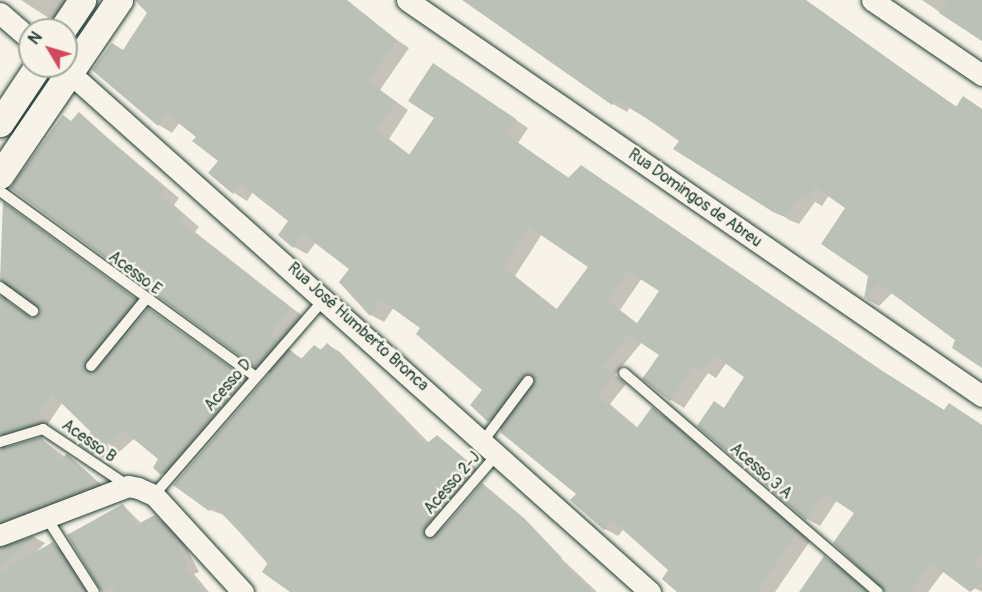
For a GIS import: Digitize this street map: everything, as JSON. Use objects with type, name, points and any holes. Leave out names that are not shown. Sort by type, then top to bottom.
[{"type":"street","points":[[70,18],[82,0]]},
{"type":"street","points":[[78,54],[120,0]]},
{"type":"street","name":"Rua Domingos de Abreu","points":[[407,0],[982,396]]},
{"type":"street","points":[[872,0],[982,75]]},
{"type":"street","points":[[0,13],[18,29]]},
{"type":"street","points":[[0,123],[30,78]]},
{"type":"street","points":[[0,175],[60,78]]},
{"type":"street","name":"Rua José Humberto Bronca","points":[[76,78],[326,297],[491,447],[643,590]]},
{"type":"street","points":[[0,535],[48,520],[128,486],[154,495],[243,592]]},
{"type":"lane","name":"Acesso E","points":[[0,191],[145,300],[255,376]]},
{"type":"lane","points":[[0,288],[33,311]]},
{"type":"lane","name":"Acesso D","points":[[154,495],[326,297]]},
{"type":"lane","points":[[91,366],[145,300]]},
{"type":"lane","name":"Acesso 3 A","points":[[624,373],[878,592]]},
{"type":"lane","name":"Acesso 2-J","points":[[429,532],[491,447],[528,381]]},
{"type":"lane","name":"Acesso B","points":[[0,442],[29,429],[49,431],[128,486]]},
{"type":"lane","points":[[48,520],[94,592]]},
{"type":"building","points":[[135,0],[347,0],[397,40],[368,81],[396,102],[376,130],[409,155],[434,118],[408,101],[433,63],[516,119],[506,134],[568,178],[581,165],[881,370],[944,410],[949,403],[982,425],[982,552],[974,564],[982,570],[982,584],[970,592],[931,563],[910,592],[885,592],[833,543],[854,513],[824,493],[806,520],[697,426],[714,401],[724,408],[744,377],[714,355],[702,372],[694,366],[670,401],[642,379],[659,355],[629,335],[659,291],[628,271],[608,301],[636,324],[603,367],[614,376],[597,395],[636,429],[652,407],[797,532],[757,592],[677,592],[662,579],[668,570],[612,520],[604,530],[570,500],[576,494],[500,432],[534,385],[533,375],[522,377],[488,422],[470,405],[482,390],[416,334],[420,328],[381,300],[370,316],[339,282],[349,269],[303,234],[293,248],[278,235],[288,221],[241,184],[233,194],[208,173],[218,161],[192,141],[196,137],[167,114],[158,126],[92,70],[112,43],[123,50],[147,13]],"holes":[[[529,227],[588,267],[556,310],[503,267]]]},
{"type":"building","points":[[462,0],[806,0],[956,107],[963,96],[982,109],[982,368],[952,348],[955,340],[879,284],[864,299],[868,276],[821,244],[845,208],[815,187],[807,199],[801,195],[785,217],[773,212],[673,149],[679,141],[646,118],[616,100],[612,105]]},
{"type":"building","points":[[948,0],[982,0],[982,41],[939,13]]},
{"type":"building","points":[[79,112],[164,189],[159,195],[185,217],[180,222],[291,309],[270,334],[278,340],[255,367],[10,188],[63,115],[71,121]]},
{"type":"building","points":[[3,202],[136,299],[85,361],[87,372],[97,371],[148,308],[245,378],[161,475],[153,468],[158,459],[124,431],[96,456],[78,444],[91,432],[52,394],[31,425],[0,434],[0,296],[32,318],[40,311],[0,280]]},
{"type":"building","points":[[327,343],[372,385],[397,418],[402,415],[425,445],[437,435],[472,465],[424,528],[425,537],[436,537],[482,483],[525,519],[562,558],[559,561],[593,592],[290,592],[262,572],[269,561],[214,506],[209,511],[173,485],[290,350],[301,359],[314,345],[321,350]]},
{"type":"building","points":[[41,437],[59,460],[67,454],[94,478],[81,490],[0,521],[0,449]]},
{"type":"building","points":[[123,504],[136,525],[155,515],[171,533],[188,565],[183,567],[205,592],[115,592],[112,585],[101,591],[67,535]]},
{"type":"building","points":[[34,536],[0,568],[0,547]]},
{"type":"building","points":[[53,542],[85,592],[0,592],[0,572]]},
{"type":"building","points":[[824,556],[867,592],[799,592]]}]
